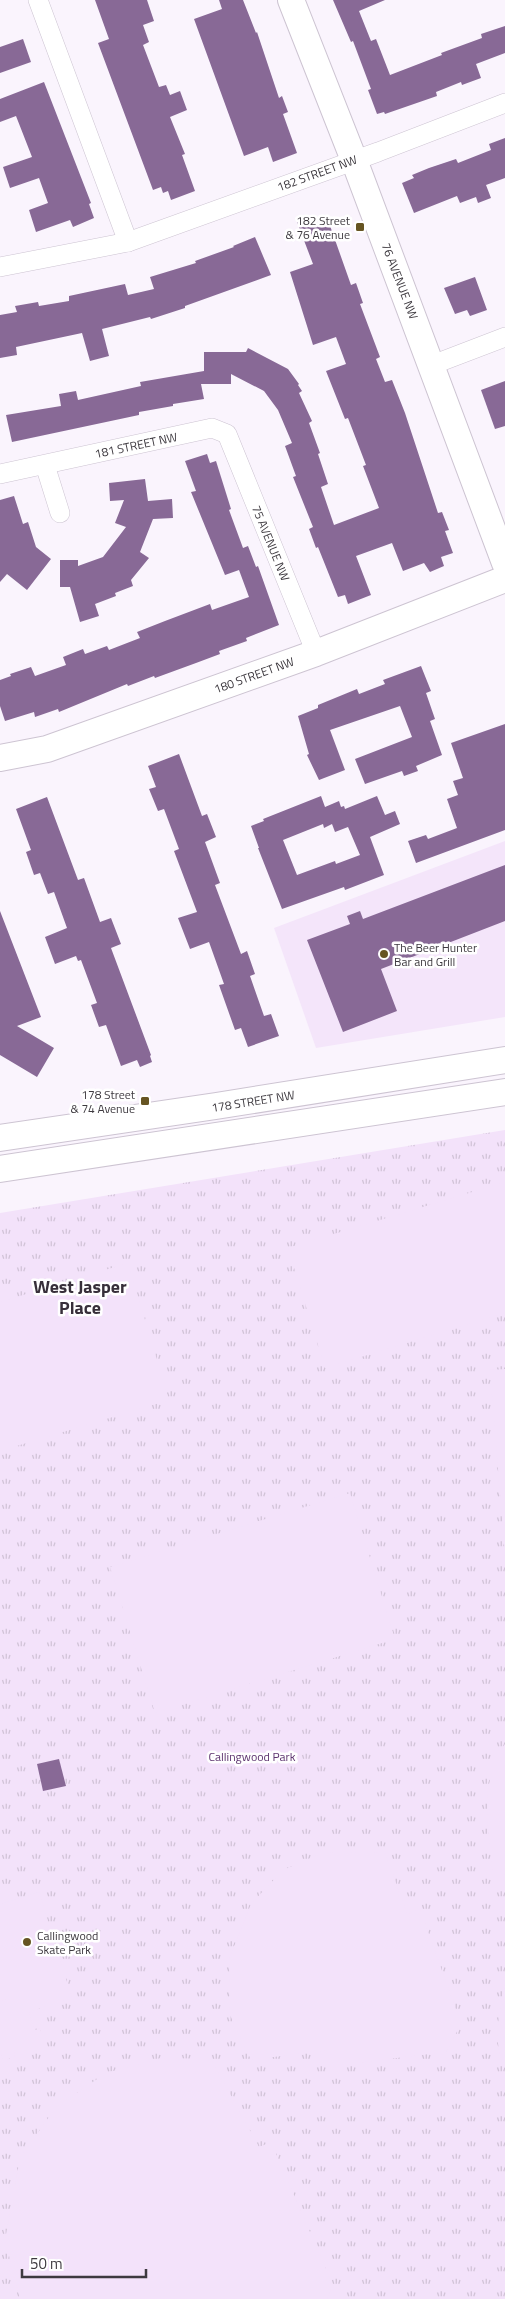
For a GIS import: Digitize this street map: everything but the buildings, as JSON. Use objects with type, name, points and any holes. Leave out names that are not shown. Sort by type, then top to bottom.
[{"type":"street","points":[[38,0],[128,242]]},
{"type":"street","name":"76 AVENUE NW","points":[[291,0],[432,365],[505,563]]},
{"type":"street","name":"182 STREET NW","points":[[0,266],[128,242],[505,103]]},
{"type":"street","points":[[432,365],[505,337]]},
{"type":"street","name":"181 STREET NW","points":[[0,474],[212,428],[227,434]]},
{"type":"street","name":"75 AVENUE NW","points":[[227,434],[316,653]]},
{"type":"street","points":[[46,465],[60,513]]},
{"type":"street","name":"180 STREET NW","points":[[0,758],[47,749],[316,653],[505,579]]},
{"type":"street","name":"178 STREET NW","points":[[0,1138],[505,1060]]},
{"type":"street","points":[[0,1169],[505,1092]]},
{"type":"shaded area","points":[[505,841],[505,1017],[316,1048],[274,928]]},
{"type":"green space","name":"Callingwood Park","points":[[505,1130],[505,2299],[0,2299],[0,1213]]},
{"type":"green space","points":[[505,1182],[505,1313],[325,1368],[288,1248]]},
{"type":"green space","points":[[128,1263],[169,1400],[0,1451],[0,1302]]},
{"type":"green space","points":[[505,1369],[505,1556],[490,1370]]},
{"type":"green space","points":[[350,1493],[395,1639],[155,1713],[110,1567]]},
{"type":"green space","points":[[505,1744],[505,1874],[493,1875],[487,1824],[488,1791],[491,1775]]},
{"type":"green space","points":[[385,1852],[407,1914],[420,1909],[461,2024],[446,2052],[331,2066],[329,2050],[251,2060],[230,2015],[229,1959],[251,1904],[283,1870],[322,1853]]},
{"type":"green space","name":"Callingwood Skate Park","points":[[39,1892],[72,1998],[29,2012],[35,2030],[40,2028],[44,2042],[15,2052],[14,2057],[3,2061],[0,2053],[0,2001],[6,1999],[0,1980],[0,1904]]},
{"type":"green space","points":[[505,1985],[505,2068],[499,2048],[498,2027]]},
{"type":"green space","points":[[161,2058],[211,2059],[259,2147],[271,2142],[326,2269],[331,2289],[327,2299],[20,2299],[5,2240],[20,2158],[56,2107],[106,2073]]},
{"type":"place","name":"182 Street & 76 Avenue","points":[[360,227]]},
{"type":"place","name":"The Beer Hunter Bar and Grill","points":[[384,954]]},
{"type":"place","name":"178 Street & 74 Avenue","points":[[145,1101]]},
{"type":"place","name":"Callingwood Skate Park","points":[[27,1942]]},
{"type":"district","name":"West Jasper Place","points":[[80,1296]]}]
